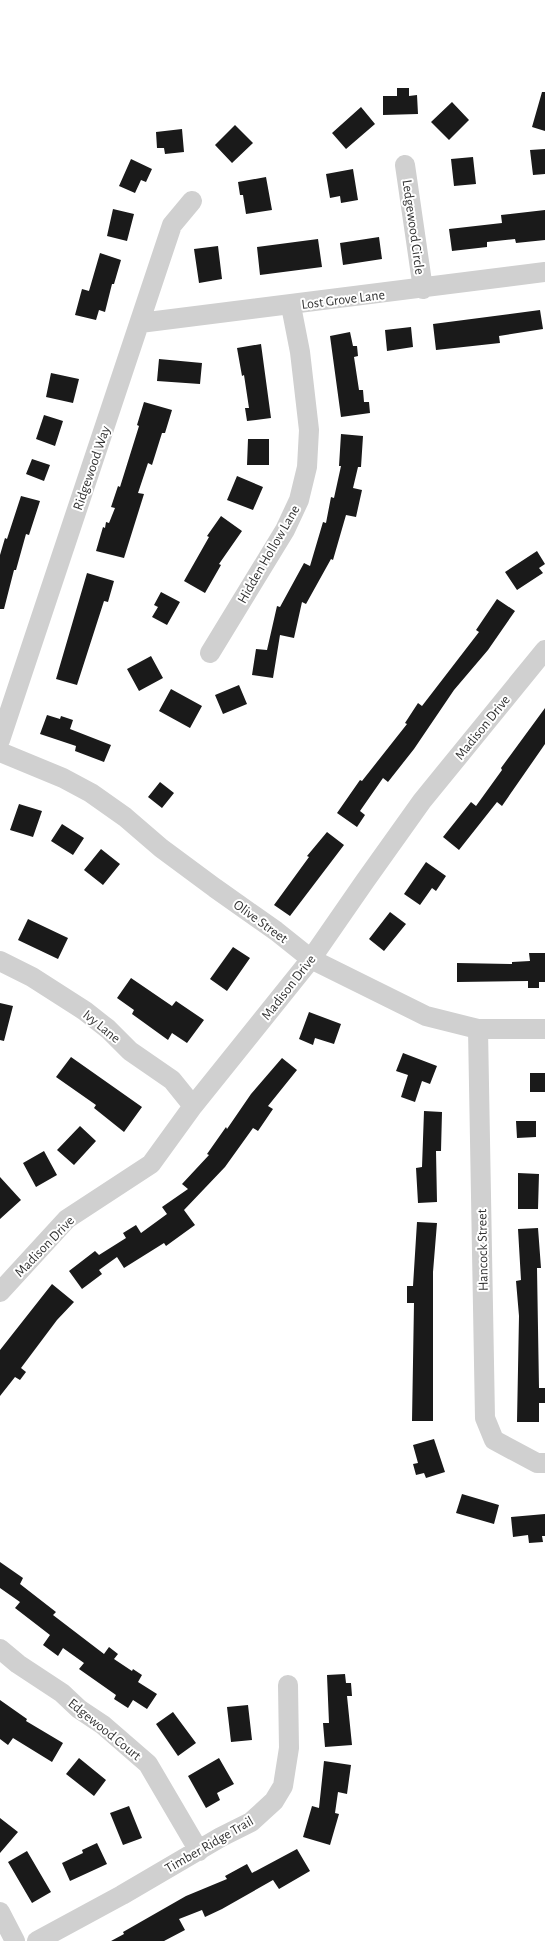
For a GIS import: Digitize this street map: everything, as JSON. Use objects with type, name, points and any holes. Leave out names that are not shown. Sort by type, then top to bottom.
[{"type":"street","name":"Ledgewood Circle","points":[[405,165],[423,289]]},
{"type":"street","name":"Ridgewood Way","points":[[0,740],[172,225],[192,201]]},
{"type":"street","name":"Lost Grove Lane","points":[[140,323],[291,306],[545,272]]},
{"type":"street","name":"Hidden Hollow Lane","points":[[210,653],[285,530],[299,500],[307,467],[309,430],[300,352],[291,306]]},
{"type":"street","name":"Madison Drive","points":[[0,1292],[67,1219],[151,1164],[193,1106],[311,959],[364,881],[422,801],[545,650]]},
{"type":"street","name":"Olive Street","points":[[0,752],[63,778],[90,793],[125,817],[161,848],[276,931],[311,959],[426,1016],[478,1029],[545,1029]]},
{"type":"street","name":"Ivy Lane","points":[[0,961],[32,977],[102,1024],[130,1050],[172,1080],[193,1106]]},
{"type":"street","name":"Hancock Street","points":[[478,1029],[485,1418],[494,1440],[537,1463],[545,1463]]},
{"type":"street","name":"Edgewood Court","points":[[0,1649],[18,1664],[62,1693],[79,1710],[103,1725],[148,1764],[199,1851]]},
{"type":"street","name":"Timber Ridge Trail","points":[[37,1941],[199,1851],[221,1837],[251,1822],[274,1801],[283,1786],[289,1748],[288,1685]]},
{"type":"street","points":[[0,1912],[16,1941]]},
{"type":"building","points":[[397,88],[409,88],[409,96],[417,95],[418,114],[383,115],[383,96],[397,96]]},
{"type":"building","points":[[542,92],[545,92],[545,131],[532,127]]},
{"type":"building","points":[[452,102],[469,120],[449,140],[431,122]]},
{"type":"building","points":[[361,107],[375,124],[346,149],[332,133]]},
{"type":"building","points":[[235,125],[253,143],[232,163],[215,145]]},
{"type":"building","points":[[182,129],[184,152],[165,154],[164,148],[157,148],[156,132]]},
{"type":"building","points":[[545,149],[545,174],[533,175],[530,150]]},
{"type":"building","points":[[473,157],[476,184],[454,186],[451,159]]},
{"type":"building","points":[[131,159],[152,169],[146,182],[141,180],[135,193],[119,186]]},
{"type":"building","points":[[353,169],[358,200],[341,203],[340,196],[330,198],[326,174]]},
{"type":"building","points":[[266,177],[272,210],[246,214],[243,195],[240,195],[238,182]]},
{"type":"building","points":[[113,209],[134,214],[127,241],[107,236]]},
{"type":"building","points":[[545,210],[545,240],[516,243],[515,239],[487,242],[487,247],[452,251],[449,229],[502,223],[501,215]]},
{"type":"building","points":[[379,237],[382,259],[343,265],[340,243]]},
{"type":"building","points":[[318,239],[322,267],[260,275],[257,247]]},
{"type":"building","points":[[218,246],[222,279],[199,283],[194,249]]},
{"type":"building","points":[[100,253],[121,260],[114,284],[112,284],[105,312],[99,310],[96,320],[75,315],[82,289],[89,291]]},
{"type":"building","points":[[540,310],[543,329],[499,336],[500,343],[436,350],[433,324]]},
{"type":"building","points":[[411,327],[413,347],[387,351],[385,330]]},
{"type":"building","points":[[350,332],[353,346],[357,346],[358,356],[354,357],[359,390],[363,390],[364,402],[369,402],[370,413],[341,417],[330,336]]},
{"type":"building","points":[[261,344],[271,418],[247,421],[245,408],[249,408],[244,375],[242,376],[237,348]]},
{"type":"building","points":[[159,359],[202,363],[200,384],[157,381]]},
{"type":"building","points":[[51,373],[79,379],[73,403],[46,397]]},
{"type":"building","points":[[144,402],[172,410],[165,433],[162,433],[152,465],[148,463],[138,493],[144,494],[124,558],[96,551],[103,527],[105,528],[106,522],[109,523],[115,508],[111,507],[118,486],[120,487],[139,426],[137,425]]},
{"type":"building","points":[[44,415],[63,421],[55,446],[36,439]]},
{"type":"building","points":[[341,434],[363,436],[361,467],[358,467],[353,488],[362,490],[356,517],[346,515],[333,560],[331,559],[306,604],[302,602],[294,638],[280,635],[273,678],[252,675],[256,649],[267,650],[277,606],[280,607],[304,563],[310,566],[323,522],[326,523],[331,497],[334,498],[341,466],[339,466]]},
{"type":"building","points":[[248,439],[269,439],[269,465],[247,465]]},
{"type":"building","points":[[32,459],[50,465],[44,481],[26,474]]},
{"type":"building","points":[[237,476],[263,487],[253,510],[227,500]]},
{"type":"building","points":[[21,496],[40,501],[29,535],[26,534],[16,570],[14,570],[4,609],[0,609],[0,555],[5,538],[7,539]]},
{"type":"building","points":[[221,516],[242,531],[219,564],[221,565],[205,593],[184,581],[209,537],[207,536]]},
{"type":"building","points":[[537,551],[545,564],[539,568],[543,573],[517,590],[505,572]]},
{"type":"building","points":[[87,573],[114,581],[108,602],[104,601],[77,685],[56,679]]},
{"type":"building","points":[[161,592],[180,602],[167,625],[152,617],[158,607],[154,605]]},
{"type":"building","points":[[497,599],[515,611],[488,650],[454,690],[414,749],[388,782],[383,778],[360,811],[365,815],[357,827],[337,813],[360,780],[362,781],[407,724],[405,723],[418,703],[422,706],[479,632],[476,630]]},
{"type":"building","points":[[151,656],[163,678],[139,691],[127,669]]},
{"type":"building","points":[[239,685],[247,704],[223,714],[215,695]]},
{"type":"building","points":[[171,689],[202,706],[190,728],[159,711]]},
{"type":"building","points":[[545,708],[545,744],[502,806],[497,802],[459,850],[443,837],[471,802],[476,806],[502,770],[501,768]]},
{"type":"building","points":[[47,715],[60,719],[61,716],[73,720],[70,729],[111,745],[104,762],[75,751],[76,746],[40,734]]},
{"type":"building","points":[[160,782],[174,793],[162,808],[148,797]]},
{"type":"building","points":[[19,804],[42,811],[33,837],[10,830]]},
{"type":"building","points":[[62,824],[84,838],[73,855],[51,841]]},
{"type":"building","points":[[327,832],[344,845],[290,916],[274,905],[309,857],[307,856]]},
{"type":"building","points":[[101,849],[120,864],[103,885],[84,870]]},
{"type":"building","points":[[426,862],[446,876],[436,891],[432,888],[420,905],[404,894]]},
{"type":"building","points":[[390,912],[406,924],[384,951],[369,939]]},
{"type":"building","points":[[28,919],[68,938],[58,959],[18,940]]},
{"type":"building","points":[[233,947],[250,958],[227,991],[210,979]]},
{"type":"building","points":[[529,953],[545,953],[545,982],[539,982],[539,988],[528,988],[528,981],[457,982],[457,963],[512,964],[512,962],[530,961]]},
{"type":"building","points":[[131,978],[172,1006],[176,1001],[204,1020],[187,1043],[172,1033],[168,1040],[132,1014],[134,1010],[117,998]]},
{"type":"building","points":[[0,1003],[13,1006],[4,1041],[0,1040]]},
{"type":"building","points":[[309,1012],[341,1024],[334,1044],[315,1038],[313,1045],[299,1039]]},
{"type":"building","points":[[403,1053],[437,1066],[430,1084],[422,1081],[415,1102],[401,1097],[408,1075],[396,1071]]},
{"type":"building","points":[[71,1057],[142,1107],[124,1132],[94,1108],[96,1105],[56,1077]]},
{"type":"building","points":[[282,1058],[297,1070],[268,1106],[273,1109],[258,1131],[253,1128],[225,1167],[184,1210],[195,1225],[166,1246],[164,1243],[124,1268],[117,1257],[99,1270],[102,1274],[82,1289],[69,1271],[95,1251],[99,1255],[126,1238],[123,1233],[136,1225],[141,1233],[167,1214],[162,1207],[188,1189],[182,1184],[209,1155],[207,1154],[226,1127],[227,1129],[251,1094]]},
{"type":"building","points":[[530,1073],[545,1073],[545,1092],[530,1092]]},
{"type":"building","points":[[424,1111],[442,1112],[441,1151],[436,1151],[437,1202],[418,1203],[416,1168],[422,1167]]},
{"type":"building","points":[[516,1121],[536,1121],[536,1137],[517,1138]]},
{"type":"building","points":[[80,1126],[96,1141],[74,1165],[57,1150]]},
{"type":"building","points":[[44,1151],[57,1175],[36,1187],[23,1163]]},
{"type":"building","points":[[518,1173],[539,1174],[538,1209],[518,1209]]},
{"type":"building","points":[[0,1177],[21,1200],[0,1219]]},
{"type":"building","points":[[417,1222],[437,1223],[433,1272],[433,1421],[412,1421],[414,1303],[407,1303],[407,1286],[413,1286]]},
{"type":"building","points":[[538,1228],[541,1268],[537,1268],[539,1388],[545,1388],[545,1403],[539,1403],[539,1422],[517,1422],[519,1316],[516,1281],[521,1280],[518,1229]]},
{"type":"building","points":[[52,1284],[74,1302],[57,1320],[21,1368],[26,1372],[20,1380],[15,1377],[0,1396],[0,1350]]},
{"type":"building","points":[[434,1439],[445,1472],[426,1478],[424,1473],[416,1475],[413,1464],[418,1463],[413,1445]]},
{"type":"building","points":[[462,1494],[499,1505],[494,1524],[456,1513]]},
{"type":"building","points":[[545,1514],[545,1536],[542,1536],[543,1542],[529,1543],[528,1535],[513,1537],[511,1517]]},
{"type":"building","points":[[0,1562],[23,1578],[20,1584],[56,1612],[53,1615],[104,1654],[109,1647],[118,1654],[114,1659],[132,1671],[133,1669],[142,1675],[138,1682],[157,1694],[147,1709],[133,1700],[128,1708],[114,1699],[116,1695],[79,1669],[84,1663],[63,1648],[58,1656],[43,1645],[50,1635],[15,1608],[20,1602],[0,1588]]},
{"type":"building","points":[[345,1674],[346,1683],[351,1683],[352,1696],[347,1696],[352,1745],[325,1747],[323,1723],[329,1723],[327,1675]]},
{"type":"building","points":[[0,1700],[27,1719],[26,1721],[63,1743],[52,1762],[13,1738],[8,1745],[0,1739]]},
{"type":"building","points":[[248,1705],[252,1740],[231,1742],[227,1707]]},
{"type":"building","points":[[173,1712],[196,1743],[178,1756],[156,1724]]},
{"type":"building","points":[[79,1758],[106,1780],[94,1796],[66,1774]]},
{"type":"building","points":[[219,1758],[234,1784],[217,1793],[220,1800],[206,1808],[188,1776]]},
{"type":"building","points":[[324,1761],[351,1765],[347,1794],[338,1792],[335,1813],[339,1814],[330,1845],[303,1837],[312,1806],[319,1808]]},
{"type":"building","points":[[129,1806],[142,1838],[123,1845],[110,1813]]},
{"type":"building","points":[[0,1818],[18,1832],[0,1853]]},
{"type":"building","points":[[97,1843],[107,1864],[70,1881],[62,1863],[83,1853],[82,1850]]},
{"type":"building","points":[[297,1849],[310,1871],[279,1889],[273,1880],[205,1917],[202,1910],[179,1919],[185,1930],[164,1941],[111,1941],[124,1934],[123,1932],[186,1896],[227,1879],[225,1876],[247,1864],[252,1873]]},
{"type":"building","points":[[27,1851],[51,1892],[32,1903],[8,1862]]}]
